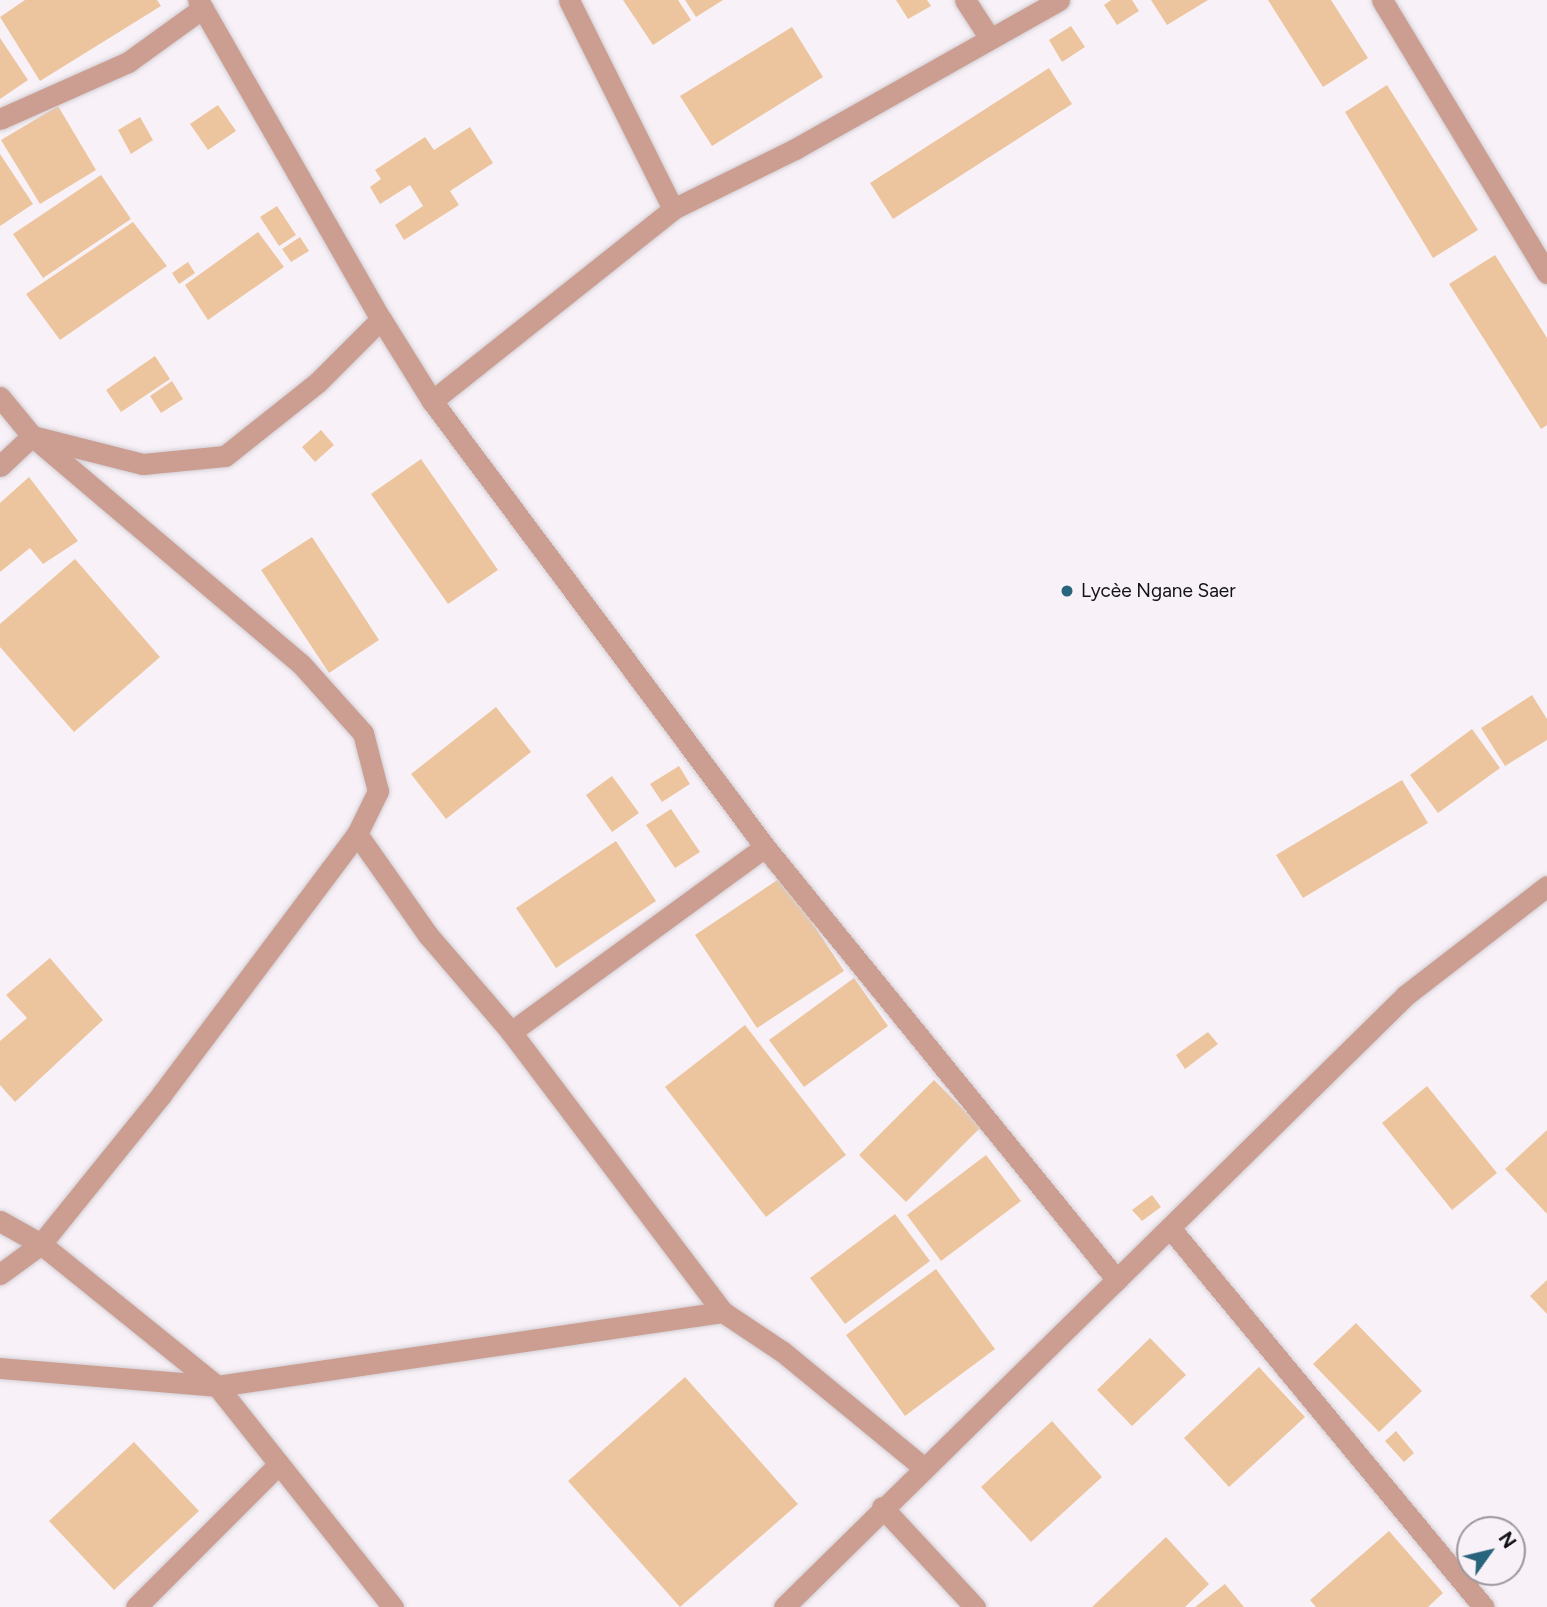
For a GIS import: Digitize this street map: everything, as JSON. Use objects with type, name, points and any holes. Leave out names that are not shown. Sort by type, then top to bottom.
[{"type":"street","points":[[569,0],[673,209]]},
{"type":"street","points":[[965,0],[989,37]]},
{"type":"street","points":[[432,401],[673,209],[796,149],[989,37],[1059,0]]},
{"type":"street","points":[[1382,0],[1547,273]]},
{"type":"street","points":[[0,119],[128,62],[200,4],[432,401],[765,847],[1117,1280]]},
{"type":"street","points":[[32,436],[143,464],[225,456],[318,382],[382,319]]},
{"type":"street","points":[[0,397],[32,436],[301,664],[363,733],[378,791],[357,834],[41,1244],[0,1274]]},
{"type":"street","points":[[0,466],[32,436]]},
{"type":"street","points":[[357,834],[428,935],[511,1032],[723,1312],[783,1352],[923,1467]]},
{"type":"street","points":[[511,1032],[765,847]]},
{"type":"street","points":[[784,1607],[923,1467],[1406,995],[1547,886]]},
{"type":"street","points":[[0,1221],[41,1244],[217,1386],[393,1607]]},
{"type":"street","points":[[1170,1228],[1483,1607]]},
{"type":"street","points":[[0,1368],[217,1386],[723,1312]]},
{"type":"street","points":[[136,1607],[279,1464]]},
{"type":"street","points":[[883,1507],[975,1607]]},
{"type":"building","points":[[25,0],[157,0],[161,6],[40,81],[0,17]]},
{"type":"building","points":[[623,0],[678,0],[691,20],[653,45]]},
{"type":"building","points":[[685,0],[723,0],[696,17]]},
{"type":"building","points":[[896,0],[927,0],[931,6],[908,19]]},
{"type":"building","points":[[1111,0],[1132,0],[1139,11],[1117,25],[1104,5]]},
{"type":"building","points":[[1151,0],[1208,0],[1167,25]]},
{"type":"building","points":[[1268,0],[1331,0],[1368,58],[1323,87]]},
{"type":"building","points":[[1071,26],[1085,47],[1062,62],[1049,40]]},
{"type":"building","points":[[792,27],[823,77],[712,146],[680,96]]},
{"type":"building","points":[[0,38],[28,80],[0,99]]},
{"type":"building","points":[[1049,68],[1072,104],[893,219],[870,183]]},
{"type":"building","points":[[1387,85],[1478,230],[1433,258],[1345,112]]},
{"type":"building","points":[[218,105],[236,131],[208,150],[190,124]]},
{"type":"building","points":[[58,106],[96,170],[40,204],[1,140]]},
{"type":"building","points":[[140,117],[153,140],[131,154],[118,130]]},
{"type":"building","points":[[470,127],[493,163],[450,191],[459,205],[404,240],[395,225],[423,206],[410,185],[380,204],[370,187],[381,179],[375,170],[425,137],[434,150]]},
{"type":"building","points":[[0,154],[33,204],[0,226]]},
{"type":"building","points":[[101,175],[131,219],[43,278],[13,234]]},
{"type":"building","points":[[277,206],[296,235],[279,246],[260,217]]},
{"type":"building","points":[[133,222],[167,266],[60,340],[26,294]]},
{"type":"building","points":[[258,232],[284,267],[208,320],[185,285]]},
{"type":"building","points":[[300,237],[309,251],[291,262],[282,249]]},
{"type":"building","points":[[1495,255],[1547,338],[1547,425],[1541,429],[1449,284]]},
{"type":"building","points":[[188,262],[195,273],[179,284],[172,273]]},
{"type":"building","points":[[155,356],[170,379],[121,412],[106,390]]},
{"type":"building","points":[[172,381],[183,399],[161,413],[150,396]]},
{"type":"building","points":[[321,430],[334,445],[315,462],[302,447]]},
{"type":"building","points":[[421,459],[498,570],[448,604],[371,494]]},
{"type":"building","points":[[29,477],[78,541],[43,564],[30,548],[0,572],[0,503]]},
{"type":"building","points":[[312,537],[379,640],[329,673],[261,570]]},
{"type":"building","points":[[75,559],[160,657],[74,732],[0,647],[0,624]]},
{"type":"building","points":[[1532,695],[1547,719],[1547,740],[1505,766],[1481,728]]},
{"type":"building","points":[[496,707],[531,752],[446,819],[411,774]]},
{"type":"building","points":[[1472,729],[1500,768],[1438,813],[1410,775]]},
{"type":"building","points":[[679,766],[690,784],[662,802],[650,784]]},
{"type":"building","points":[[612,776],[639,813],[612,832],[586,795]]},
{"type":"building","points":[[1402,780],[1428,823],[1303,898],[1276,855]]},
{"type":"building","points":[[671,809],[700,852],[675,868],[646,825]]},
{"type":"building","points":[[616,841],[656,901],[556,968],[516,908]]},
{"type":"building","points":[[782,877],[844,971],[757,1028],[695,935]]},
{"type":"building","points":[[50,958],[103,1020],[15,1102],[0,1085],[0,1041],[27,1018],[6,995]]},
{"type":"building","points":[[854,978],[888,1026],[804,1087],[769,1040]]},
{"type":"building","points":[[745,1025],[846,1155],[766,1217],[665,1087]]},
{"type":"building","points":[[1208,1032],[1218,1044],[1185,1069],[1176,1055]]},
{"type":"building","points":[[934,1080],[981,1127],[906,1202],[859,1155]]},
{"type":"building","points":[[1427,1086],[1497,1173],[1452,1210],[1382,1123]]},
{"type":"building","points":[[1547,1130],[1547,1214],[1505,1169]]},
{"type":"building","points":[[986,1155],[1021,1201],[941,1261],[907,1215]]},
{"type":"building","points":[[1152,1195],[1161,1207],[1142,1221],[1132,1210]]},
{"type":"building","points":[[895,1214],[930,1261],[845,1324],[810,1278]]},
{"type":"building","points":[[936,1269],[995,1349],[905,1416],[846,1335]]},
{"type":"building","points":[[1547,1280],[1547,1314],[1530,1296]]},
{"type":"building","points":[[1356,1323],[1422,1391],[1379,1432],[1313,1364]]},
{"type":"building","points":[[1150,1338],[1186,1375],[1132,1426],[1097,1390]]},
{"type":"building","points":[[1259,1367],[1305,1417],[1229,1487],[1184,1438]]},
{"type":"building","points":[[685,1377],[798,1504],[680,1607],[568,1481]]},
{"type":"building","points":[[1052,1421],[1102,1477],[1031,1542],[981,1487]]},
{"type":"building","points":[[1396,1431],[1414,1453],[1404,1462],[1385,1441]]},
{"type":"building","points":[[134,1442],[199,1511],[114,1590],[49,1521]]},
{"type":"building","points":[[1389,1531],[1443,1593],[1428,1607],[1316,1607],[1310,1600]]},
{"type":"building","points":[[1166,1537],[1209,1584],[1185,1607],[1092,1607]]},
{"type":"building","points":[[1225,1584],[1244,1607],[1195,1607]]},
{"type":"place","name":"Lycèe Ngane Saer","points":[[1067,591]]}]
